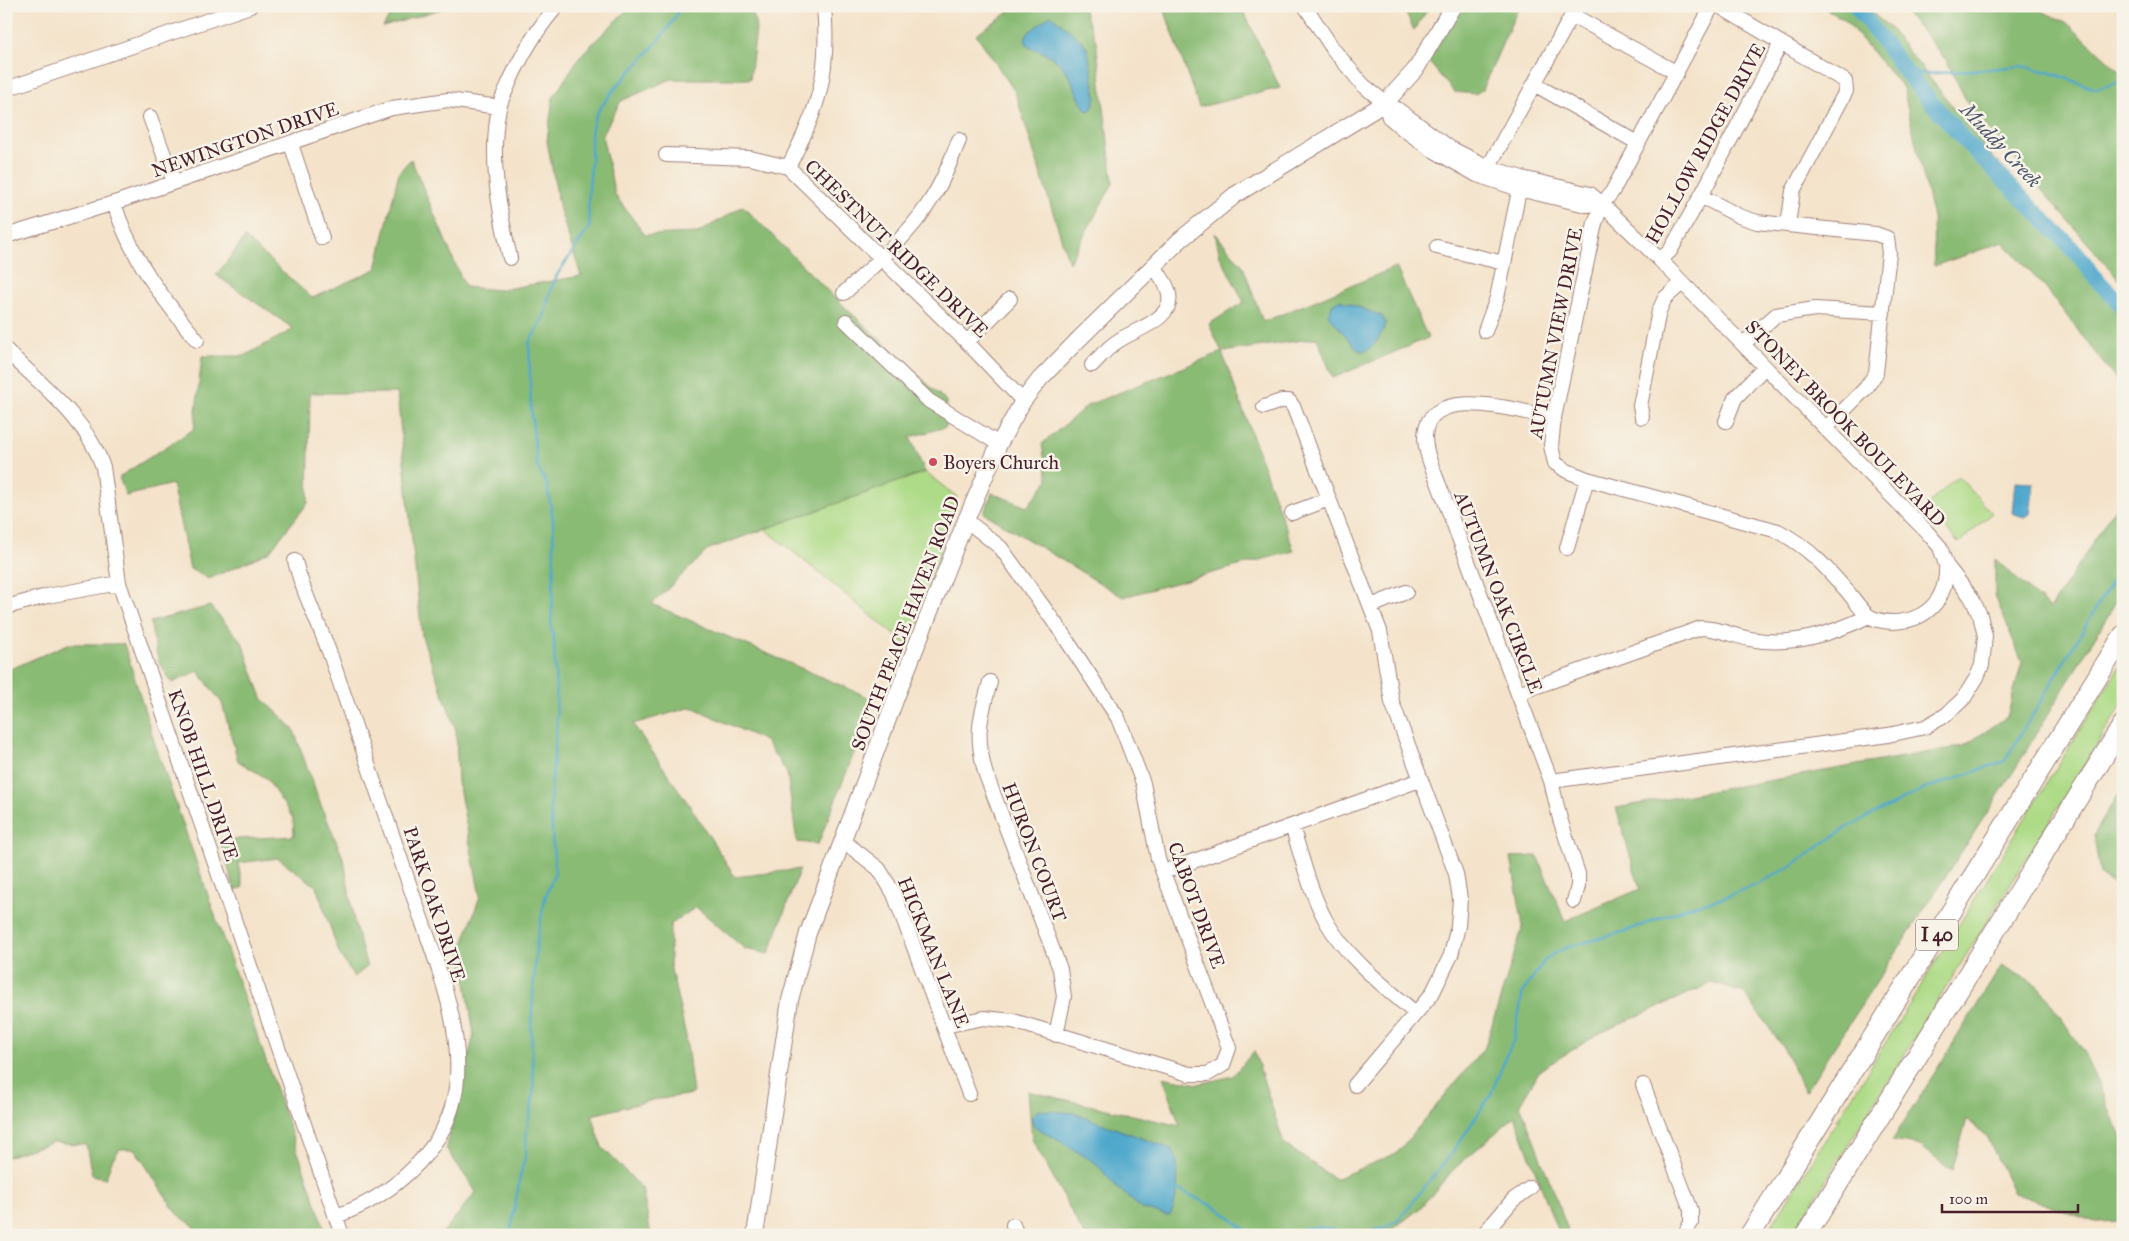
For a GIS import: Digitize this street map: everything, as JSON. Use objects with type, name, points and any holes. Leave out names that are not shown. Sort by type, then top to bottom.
[{"type":"highway","name":"I 40","points":[[1750,1235],[2123,636]]},
{"type":"highway","name":"I 40","points":[[1806,1235],[2123,725]]},
{"type":"main road","name":"SOUTH PEACE HAVEN ROAD","points":[[754,1235],[790,1000],[808,932],[966,520],[999,444],[1023,402],[1053,365],[1180,240],[1235,195],[1385,103],[1416,69],[1453,6]]},
{"type":"street","points":[[6,89],[250,6]]},
{"type":"street","points":[[510,258],[495,171],[499,107],[526,45],[557,6]]},
{"type":"street","points":[[788,167],[809,127],[820,95],[826,54],[824,6]]},
{"type":"street","name":"STONEY BROOK BOULEVARD","points":[[1305,6],[1348,69],[1385,103],[1389,117],[1402,128],[1460,167],[1485,172],[1521,184],[1590,194],[1602,204],[1660,260],[1927,532],[1940,547],[1946,565],[1971,598],[1984,626],[1985,648],[1977,677],[1964,698],[1938,721],[1913,730],[1551,781]]},
{"type":"street","name":"AUTUMN VIEW DRIVE","points":[[1712,6],[1612,192],[1602,204],[1595,223],[1554,418],[1550,446],[1555,463],[1567,472],[1778,531],[1806,547],[1869,616]]},
{"type":"street","points":[[1719,6],[1842,77],[1846,86],[1846,91],[1793,191],[1788,224]]},
{"type":"street","points":[[1485,172],[1575,11],[1676,72]]},
{"type":"street","name":"HOLLOW RIDGE DRIVE","points":[[1660,260],[1670,251],[1701,196],[1781,43]]},
{"type":"street","points":[[1534,84],[1638,143]]},
{"type":"street","name":"NEWINGTON DRIVE","points":[[6,236],[114,203],[392,108],[448,100],[499,107]]},
{"type":"street","points":[[150,117],[174,182]]},
{"type":"street","points":[[844,293],[881,258],[927,207],[960,140]]},
{"type":"street","points":[[291,144],[322,238]]},
{"type":"street","name":"CHESTNUT RIDGE DRIVE","points":[[666,155],[750,158],[788,167],[967,342],[1023,402]]},
{"type":"street","points":[[1485,331],[1497,298],[1521,184]]},
{"type":"street","points":[[1701,196],[1739,216],[1757,222],[1876,234],[1887,238],[1889,253],[1876,373],[1866,388],[1826,428]]},
{"type":"street","points":[[114,203],[121,226],[139,263],[166,302],[197,340]]},
{"type":"street","points":[[1437,248],[1504,263]]},
{"type":"street","points":[[1092,365],[1117,341],[1157,320],[1165,312],[1169,301],[1168,290],[1154,266]]},
{"type":"street","points":[[1642,417],[1640,406],[1659,311],[1665,298],[1682,283]]},
{"type":"street","points":[[967,342],[1010,299]]},
{"type":"street","points":[[1743,344],[1776,315],[1815,309],[1883,313]]},
{"type":"street","points":[[846,322],[929,401],[999,444]]},
{"type":"street","name":"KNOB HILL DRIVE","points":[[6,350],[74,417],[97,449],[102,467],[119,583],[342,1235]]},
{"type":"street","points":[[1726,421],[1735,398],[1765,367]]},
{"type":"street","points":[[1264,407],[1281,401],[1289,401],[1329,499],[1370,606],[1386,655],[1392,702],[1420,780],[1450,853],[1460,899],[1458,926],[1451,955],[1432,994],[1414,1012],[1354,1085]]},
{"type":"street","name":"AUTUMN OAK CIRCLE","points":[[1554,418],[1486,405],[1456,404],[1446,406],[1438,412],[1427,426],[1426,443],[1434,470],[1551,781],[1560,819],[1578,874],[1578,886],[1574,901]]},
{"type":"street","points":[[1567,548],[1587,479]]},
{"type":"street","points":[[1292,513],[1329,499]]},
{"type":"street","name":"CABOT DRIVE","points":[[944,1026],[970,1020],[999,1019],[1189,1074],[1208,1074],[1223,1065],[1228,1048],[1158,859],[1144,783],[1118,718],[1008,556],[1001,548],[966,520]]},
{"type":"street","name":"PARK OAK DRIVE","points":[[295,562],[298,576],[322,630],[437,964],[454,1032],[458,1065],[454,1099],[432,1146],[400,1182],[360,1208],[336,1216]]},
{"type":"street","points":[[1518,693],[1702,628],[1726,631],[1750,640],[1785,641],[1830,634],[1869,616],[1899,622],[1909,620],[1926,612],[1942,592],[1946,565]]},
{"type":"street","points":[[6,607],[119,583]]},
{"type":"street","points":[[1370,606],[1406,592]]},
{"type":"street","name":"HURON COURT","points":[[990,682],[978,727],[979,748],[984,772],[1060,969],[1064,996],[1056,1035]]},
{"type":"street","points":[[1163,872],[1420,780]]},
{"type":"street","points":[[1292,826],[1316,900],[1326,922],[1364,968],[1414,1012]]},
{"type":"street","name":"HICKMAN LANE","points":[[842,840],[879,869],[894,894],[969,1094]]},
{"type":"street","points":[[1643,1085],[1691,1210],[1691,1223],[1684,1235]]},
{"type":"street","points":[[1483,1235],[1512,1200],[1530,1188]]},
{"type":"green space","points":[[396,6],[450,6],[383,27]]},
{"type":"green space","points":[[631,6],[752,6],[756,29],[750,79],[671,79],[621,101],[602,135],[615,195],[645,235],[698,233],[743,206],[834,297],[946,401],[946,427],[910,437],[925,472],[709,549],[652,604],[875,700],[818,844],[797,842],[787,773],[765,741],[692,707],[633,724],[690,806],[735,877],[800,869],[769,954],[745,949],[696,907],[670,925],[670,965],[686,1036],[693,1094],[653,1100],[592,1115],[602,1147],[642,1188],[651,1235],[441,1235],[476,1192],[446,1148],[474,1035],[461,950],[480,896],[458,782],[456,730],[422,637],[397,393],[310,393],[308,503],[269,552],[209,579],[190,569],[172,484],[126,496],[119,477],[194,429],[202,356],[244,356],[294,329],[216,275],[245,238],[312,298],[376,269],[399,172],[411,159],[465,287],[499,290],[581,276],[560,210],[547,141],[553,98],[580,56]]},
{"type":"green space","points":[[1018,6],[1082,6],[1096,41],[1113,183],[1069,263],[1015,92],[976,34]]},
{"type":"green space","points":[[1163,6],[1241,6],[1280,88],[1199,107]]},
{"type":"green space","points":[[1402,6],[1430,6],[1414,30]]},
{"type":"green space","points":[[1462,6],[1519,6],[1482,90],[1475,94],[1454,92],[1428,61]]},
{"type":"green space","points":[[1822,6],[1864,6],[1888,26],[2123,319],[2123,389],[2044,286],[2003,242],[1934,266],[1933,218],[1903,88],[1846,21]]},
{"type":"green space","points":[[1900,6],[2030,6],[2066,22],[2123,74],[2123,284],[1969,106],[1946,60]]},
{"type":"green space","points":[[1215,233],[1243,266],[1263,322],[1396,267],[1428,338],[1333,378],[1317,338],[1222,352],[1209,324],[1244,302],[1220,256]]},
{"type":"green space","points":[[1222,352],[1294,551],[1123,597],[984,513],[992,493],[1027,507],[1048,480],[1042,444],[1088,405]]},
{"type":"green space","points":[[925,472],[957,497],[911,648],[765,529]]},
{"type":"green space","points":[[1958,476],[1992,513],[1959,543],[1925,507]]},
{"type":"green space","points":[[2123,496],[2123,591],[2009,779],[1805,1092],[1783,1047],[1744,993],[1712,983],[1600,1033],[1540,1070],[1520,1104],[1570,1235],[1559,1235],[1515,1116],[1455,1168],[1419,1209],[1385,1235],[1084,1235],[1032,1139],[1028,1091],[1180,1126],[1163,1077],[1198,1084],[1233,1076],[1254,1051],[1284,1144],[1335,1179],[1397,1153],[1485,1047],[1523,926],[1511,857],[1537,856],[1565,921],[1640,889],[1616,808],[1964,746],[2007,717],[2022,662],[1995,596],[1995,559],[2050,609]]},
{"type":"green space","points":[[210,606],[242,642],[262,698],[293,728],[318,798],[344,860],[354,921],[367,967],[354,977],[339,953],[316,886],[278,858],[238,863],[243,887],[235,891],[220,840],[294,836],[293,818],[266,778],[238,761],[222,703],[198,671],[172,683],[158,660],[150,622]]},
{"type":"green space","points":[[68,644],[124,644],[156,747],[327,1235],[194,1235],[194,1226],[177,1214],[135,1149],[120,1149],[112,1160],[106,1178],[92,1175],[86,1145],[53,1142],[6,1157],[6,671]]},
{"type":"green space","points":[[2123,661],[2123,703],[1792,1235],[1766,1235]]},
{"type":"green space","points":[[2123,785],[2123,898],[2118,888],[2100,875],[2094,835]]},
{"type":"green space","points":[[2002,965],[2040,987],[2085,1053],[2123,1142],[2123,1221],[2095,1222],[2014,1193],[1987,1137],[1967,1119],[1952,1171],[1918,1145],[1892,1141]]},
{"type":"water","points":[[1051,15],[1083,42],[1088,50],[1096,97],[1092,109],[1087,111],[1084,107],[1068,73],[1058,62],[1041,51],[1028,47],[1025,39],[1028,33]]},
{"type":"water","points":[[1340,300],[1382,316],[1386,324],[1375,343],[1368,350],[1358,350],[1328,315],[1333,303]]},
{"type":"water","points":[[2015,482],[2034,483],[2030,514],[2024,517],[2012,513]]},
{"type":"water","points":[[1038,1110],[1073,1113],[1172,1149],[1177,1163],[1177,1181],[1171,1214],[1168,1216],[1142,1209],[1116,1187],[1096,1163],[1034,1126],[1031,1118]]},
{"type":"waterway","points":[[510,1235],[526,1153],[527,1128],[534,1093],[531,1030],[536,946],[545,898],[555,873],[550,804],[557,718],[554,640],[551,627],[554,566],[553,519],[547,485],[537,466],[531,409],[529,343],[544,317],[550,292],[557,275],[590,226],[588,201],[591,136],[595,118],[607,98],[663,35],[681,6]]},
{"type":"waterway","name":"Muddy Creek","points":[[1856,6],[1909,76],[1964,140],[2077,253],[2098,281],[2123,306]]},
{"type":"waterway","points":[[1900,62],[1917,73],[1927,74],[2022,66],[2049,72],[2096,89],[2123,81]]},
{"type":"waterway","points":[[1286,1235],[1306,1228],[1320,1227],[1344,1233],[1365,1233],[1385,1228],[1399,1219],[1452,1153],[1490,1096],[1514,1038],[1523,992],[1545,960],[1553,954],[1568,947],[1626,931],[1694,905],[1720,899],[1758,884],[1793,865],[1846,828],[1881,810],[1927,788],[2005,761],[2123,563]]},
{"type":"waterway","points":[[1175,1188],[1219,1209],[1252,1235]]},
{"type":"place","name":"Boyers Church","points":[[933,462]]}]
